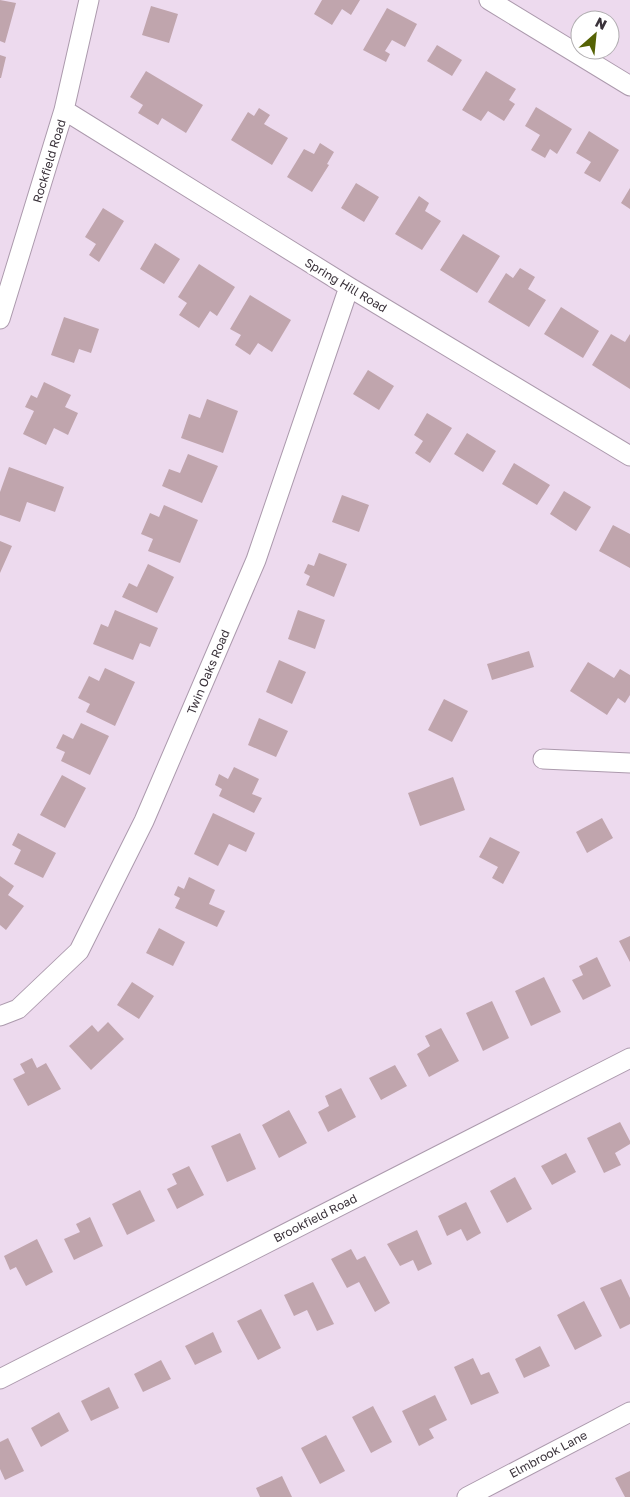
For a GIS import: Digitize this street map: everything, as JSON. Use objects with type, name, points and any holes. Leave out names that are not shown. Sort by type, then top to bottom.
[{"type":"street","name":"Rockfield Road","points":[[0,319],[64,110],[89,0]]},
{"type":"street","points":[[490,0],[630,86]]},
{"type":"street","name":"Spring Hill Road","points":[[64,110],[349,287],[630,456]]},
{"type":"street","name":"Twin Oaks Road","points":[[0,1016],[18,1010],[79,951],[144,821],[256,560],[349,287]]},
{"type":"street","points":[[543,759],[630,764]]},
{"type":"street","name":"Brookfield Road","points":[[0,1379],[630,1058]]},
{"type":"street","name":"Elmbrook Lane","points":[[467,1497],[630,1412]]},
{"type":"building","points":[[0,0],[16,3],[5,43],[0,41]]},
{"type":"building","points":[[322,0],[360,0],[351,15],[342,9],[332,25],[314,14]]},
{"type":"building","points":[[151,6],[178,14],[169,43],[142,35]]},
{"type":"building","points":[[387,8],[417,24],[405,47],[392,40],[385,51],[390,54],[386,62],[363,50]]},
{"type":"building","points":[[437,45],[462,60],[452,76],[427,61]]},
{"type":"building","points":[[0,55],[6,57],[1,78],[0,78]]},
{"type":"building","points":[[146,71],[203,105],[186,133],[162,118],[158,125],[138,113],[143,105],[130,97]]},
{"type":"building","points":[[486,71],[516,89],[509,100],[515,104],[504,121],[488,111],[481,121],[462,110]]},
{"type":"building","points":[[536,107],[572,129],[557,154],[550,149],[545,158],[531,150],[540,135],[525,126]]},
{"type":"building","points":[[259,108],[270,115],[264,124],[288,138],[272,165],[231,140],[248,112],[254,116]]},
{"type":"building","points":[[589,131],[619,150],[600,182],[584,173],[591,162],[576,153]]},
{"type":"building","points":[[320,143],[334,152],[327,164],[329,165],[312,192],[287,177],[304,149],[314,154]]},
{"type":"building","points":[[356,183],[379,197],[364,222],[341,208]]},
{"type":"building","points":[[630,188],[630,209],[621,203]]},
{"type":"building","points":[[419,196],[429,203],[425,211],[441,221],[422,250],[395,234]]},
{"type":"building","points":[[103,208],[124,221],[99,262],[89,255],[96,244],[85,237]]},
{"type":"building","points":[[463,234],[500,256],[477,293],[440,270]]},
{"type":"building","points":[[155,243],[180,259],[164,284],[140,269]]},
{"type":"building","points":[[199,264],[235,287],[217,316],[210,311],[199,328],[179,315],[187,303],[178,297]]},
{"type":"building","points":[[520,268],[535,277],[528,289],[546,300],[529,327],[488,302],[506,273],[513,278]]},
{"type":"building","points":[[250,295],[291,320],[272,352],[258,343],[250,355],[235,345],[241,335],[230,329]]},
{"type":"building","points":[[561,307],[599,331],[583,358],[544,334]]},
{"type":"building","points":[[64,317],[99,329],[91,353],[79,349],[74,363],[51,355]]},
{"type":"building","points":[[611,334],[625,342],[630,334],[630,389],[592,365]]},
{"type":"building","points":[[368,370],[394,386],[379,410],[353,394]]},
{"type":"building","points":[[44,382],[71,395],[65,407],[78,413],[68,435],[54,428],[46,445],[23,434],[34,411],[25,407],[31,395],[37,398]]},
{"type":"building","points":[[207,399],[238,411],[223,453],[181,438],[189,414],[200,418]]},
{"type":"building","points":[[427,413],[452,428],[430,463],[415,453],[423,441],[414,435]]},
{"type":"building","points":[[467,433],[496,451],[483,472],[454,454]]},
{"type":"building","points":[[188,454],[218,466],[202,503],[162,486],[169,469],[180,473]]},
{"type":"building","points":[[514,463],[550,485],[537,505],[502,484]]},
{"type":"building","points":[[9,467],[64,487],[55,512],[27,502],[20,522],[0,515],[0,492]]},
{"type":"building","points":[[564,491],[591,507],[576,531],[550,514]]},
{"type":"building","points":[[342,495],[369,505],[359,532],[332,522]]},
{"type":"building","points":[[164,505],[198,520],[180,563],[148,551],[153,539],[141,534],[150,513],[159,517]]},
{"type":"building","points":[[613,525],[630,534],[630,568],[599,551]]},
{"type":"building","points":[[0,541],[12,546],[0,573]]},
{"type":"building","points":[[319,553],[347,564],[334,597],[306,585],[310,576],[304,573],[308,564],[314,566]]},
{"type":"building","points":[[148,564],[174,577],[157,613],[122,597],[129,583],[137,587]]},
{"type":"building","points":[[115,610],[158,628],[150,647],[140,643],[133,660],[93,644],[101,624],[108,627]]},
{"type":"building","points":[[298,610],[325,620],[315,649],[288,639]]},
{"type":"building","points":[[529,651],[534,667],[492,680],[487,664]]},
{"type":"building","points":[[279,660],[306,672],[292,704],[266,692]]},
{"type":"building","points":[[588,662],[614,678],[620,669],[630,675],[630,695],[625,703],[618,698],[607,715],[570,691]]},
{"type":"building","points":[[105,668],[135,682],[115,726],[86,712],[90,704],[78,698],[89,676],[99,681]]},
{"type":"building","points":[[444,699],[468,711],[452,742],[428,730]]},
{"type":"building","points":[[259,718],[288,731],[276,757],[248,745]]},
{"type":"building","points":[[81,723],[109,736],[90,775],[61,761],[65,752],[56,748],[63,734],[73,739]]},
{"type":"building","points":[[234,767],[259,779],[252,794],[262,798],[254,813],[219,796],[222,789],[215,785],[219,774],[228,779]]},
{"type":"building","points":[[62,775],[86,788],[65,828],[40,815]]},
{"type":"building","points":[[453,777],[465,810],[420,826],[408,793]]},
{"type":"building","points":[[213,813],[255,833],[246,852],[229,844],[218,866],[194,854]]},
{"type":"building","points":[[602,818],[613,838],[587,853],[576,832]]},
{"type":"building","points":[[18,833],[56,853],[43,878],[14,864],[21,850],[12,845]]},
{"type":"building","points":[[490,837],[520,852],[503,884],[492,878],[498,867],[479,857]]},
{"type":"building","points":[[0,876],[14,886],[8,895],[24,906],[6,930],[0,925]]},
{"type":"building","points":[[189,877],[215,890],[209,904],[225,911],[217,927],[175,908],[180,898],[174,895],[178,886],[184,889]]},
{"type":"building","points":[[159,928],[185,942],[173,966],[146,953]]},
{"type":"building","points":[[630,936],[630,962],[619,941]]},
{"type":"building","points":[[597,957],[611,986],[583,1000],[572,980],[583,975],[579,966]]},
{"type":"building","points":[[544,977],[561,1012],[531,1026],[515,991]]},
{"type":"building","points":[[132,982],[154,996],[139,1019],[117,1005]]},
{"type":"building","points":[[492,1001],[509,1038],[483,1051],[466,1013]]},
{"type":"building","points":[[108,1022],[124,1039],[91,1070],[69,1046],[92,1025],[98,1032]]},
{"type":"building","points":[[441,1028],[459,1061],[429,1077],[417,1054],[430,1046],[425,1036]]},
{"type":"building","points":[[32,1058],[37,1068],[46,1063],[61,1089],[28,1106],[13,1079],[25,1073],[20,1064]]},
{"type":"building","points":[[395,1065],[407,1086],[381,1100],[369,1078]]},
{"type":"building","points":[[341,1088],[356,1117],[328,1132],[318,1112],[329,1106],[325,1096]]},
{"type":"building","points":[[289,1110],[307,1143],[279,1158],[262,1125]]},
{"type":"building","points":[[620,1122],[630,1144],[615,1153],[621,1165],[604,1173],[587,1138]]},
{"type":"building","points":[[240,1133],[256,1169],[227,1182],[211,1146]]},
{"type":"building","points":[[566,1153],[576,1172],[552,1185],[541,1166]]},
{"type":"building","points":[[189,1166],[204,1195],[177,1209],[167,1189],[177,1184],[172,1174]]},
{"type":"building","points":[[515,1177],[532,1209],[507,1223],[490,1191]]},
{"type":"building","points":[[140,1190],[155,1221],[127,1235],[112,1204]]},
{"type":"building","points":[[466,1202],[481,1233],[467,1241],[461,1229],[447,1236],[438,1216]]},
{"type":"building","points":[[90,1217],[103,1246],[74,1260],[64,1239],[80,1232],[76,1224]]},
{"type":"building","points":[[417,1230],[432,1264],[418,1271],[413,1260],[400,1266],[387,1244]]},
{"type":"building","points":[[37,1239],[53,1272],[26,1286],[16,1267],[10,1270],[4,1256]]},
{"type":"building","points":[[351,1249],[357,1260],[365,1256],[390,1303],[375,1312],[359,1282],[347,1288],[331,1259]]},
{"type":"building","points":[[621,1279],[630,1298],[630,1324],[620,1329],[600,1288]]},
{"type":"building","points":[[313,1282],[334,1324],[317,1331],[307,1310],[294,1316],[284,1295]]},
{"type":"building","points":[[584,1301],[602,1336],[575,1350],[557,1315]]},
{"type":"building","points":[[261,1309],[281,1348],[258,1360],[237,1321]]},
{"type":"building","points":[[213,1332],[222,1352],[195,1365],[185,1346]]},
{"type":"building","points":[[540,1346],[550,1366],[524,1378],[515,1359]]},
{"type":"building","points":[[473,1358],[481,1375],[489,1372],[499,1393],[471,1405],[454,1367]]},
{"type":"building","points":[[161,1360],[171,1379],[143,1392],[134,1374]]},
{"type":"building","points":[[109,1387],[119,1408],[91,1421],[81,1401]]},
{"type":"building","points":[[435,1395],[447,1420],[429,1429],[434,1438],[419,1446],[402,1411]]},
{"type":"building","points":[[373,1406],[392,1442],[371,1453],[352,1417]]},
{"type":"building","points":[[59,1412],[69,1431],[41,1447],[31,1428]]},
{"type":"building","points":[[326,1435],[345,1471],[320,1484],[301,1448]]},
{"type":"building","points":[[8,1438],[24,1471],[5,1480],[0,1469],[0,1442]]},
{"type":"building","points":[[630,1471],[630,1497],[625,1497],[615,1478]]},
{"type":"building","points":[[282,1476],[292,1497],[260,1497],[256,1488]]}]
